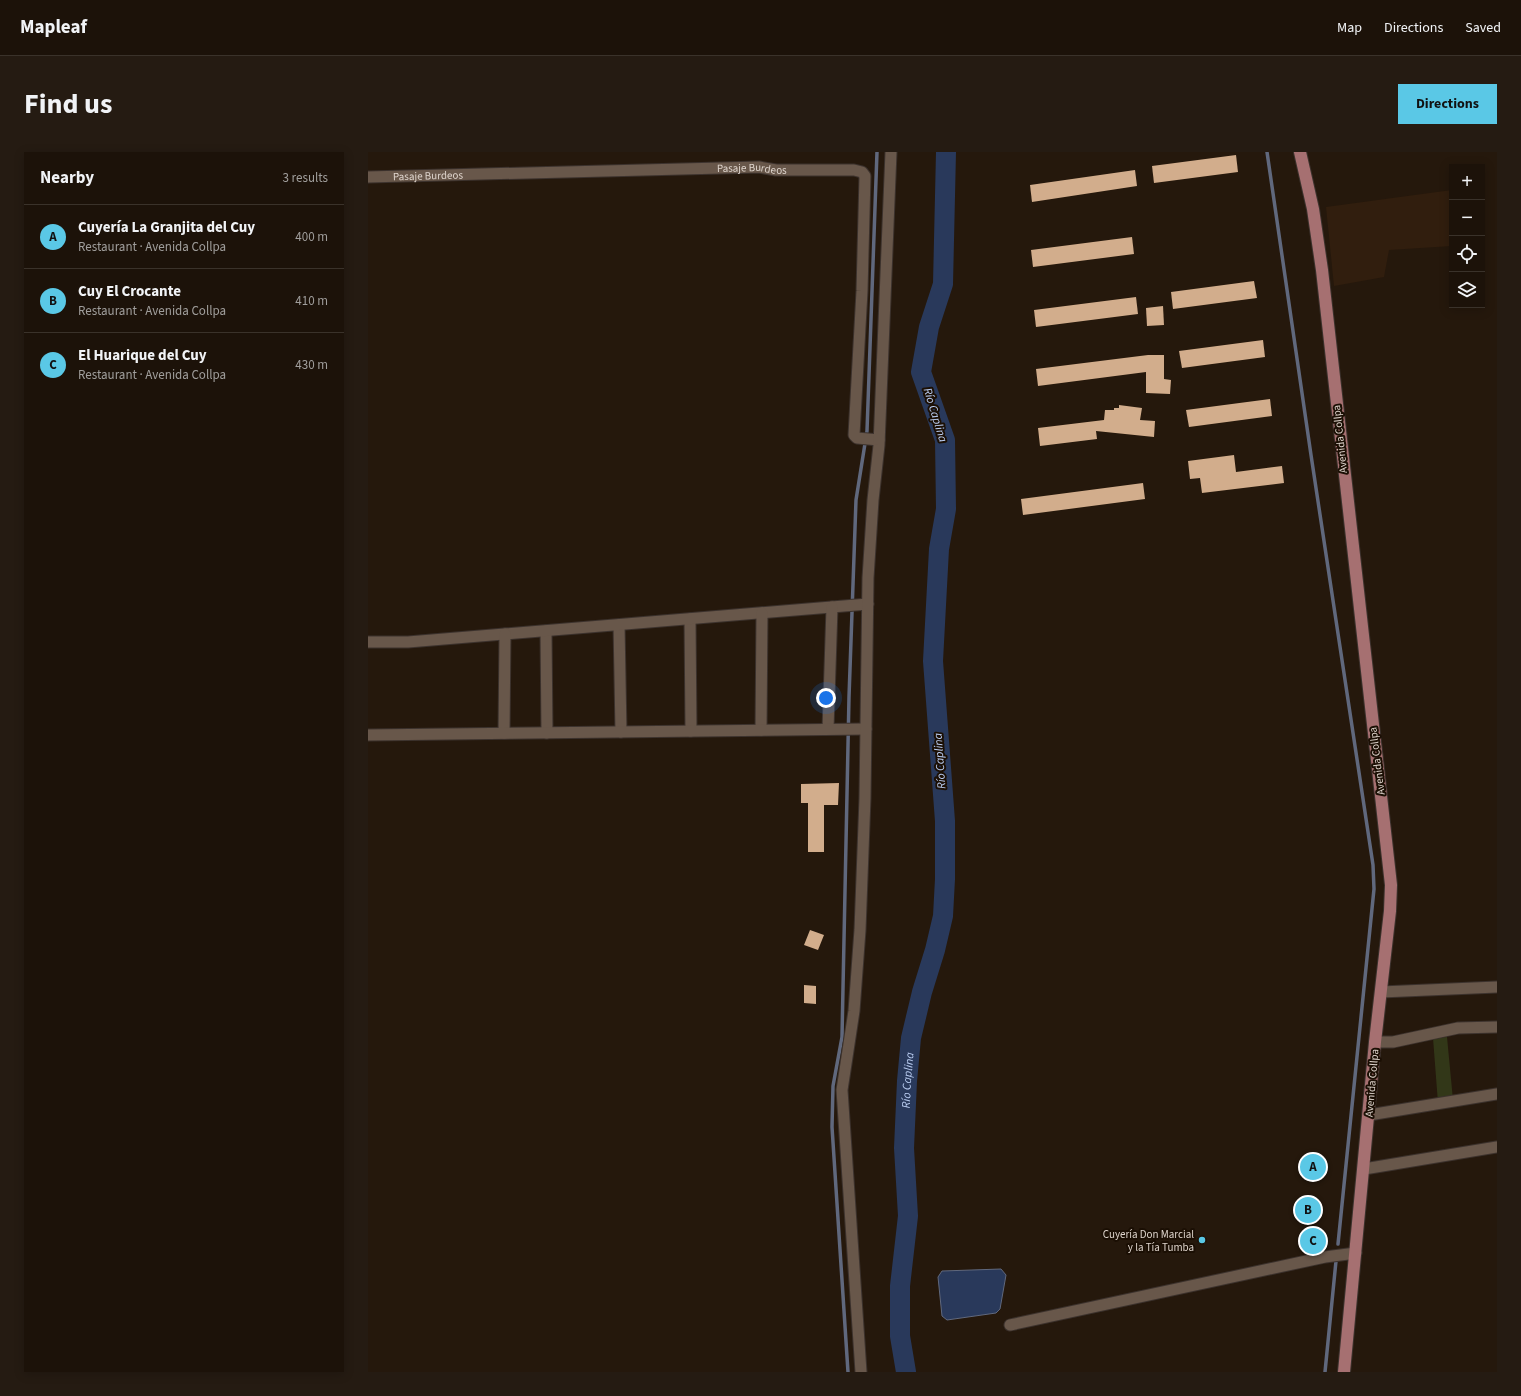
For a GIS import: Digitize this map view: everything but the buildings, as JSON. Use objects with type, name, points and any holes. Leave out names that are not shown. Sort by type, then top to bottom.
[{"type":"main road","name":"Avenida Collpa","points":[[1300,152],[1313,208],[1322,270],[1391,885],[1390,911],[1375,1042],[1344,1372]]},
{"type":"street","points":[[861,1372],[842,1090],[854,1011],[860,930],[866,728],[858,605],[873,500],[870,439],[891,152]]},
{"type":"street","name":"Pasaje Burdeos","points":[[368,177],[760,167],[776,170],[854,170],[862,172],[865,176],[862,291],[854,435],[857,438],[870,439]]},
{"type":"street","points":[[368,642],[408,642],[858,605]]},
{"type":"street","points":[[828,729],[832,607]]},
{"type":"street","points":[[761,730],[762,613]]},
{"type":"street","points":[[690,619],[691,731]]},
{"type":"street","points":[[619,625],[621,732]]},
{"type":"street","points":[[546,631],[547,733]]},
{"type":"street","points":[[504,733],[505,634]]},
{"type":"street","points":[[368,735],[866,728]]},
{"type":"street","points":[[1381,992],[1497,987]]},
{"type":"street","points":[[1375,1042],[1393,1042],[1458,1028],[1497,1027]]},
{"type":"street","points":[[1369,1115],[1497,1094]]},
{"type":"street","points":[[1364,1169],[1497,1147]]},
{"type":"street","points":[[1010,1325],[1325,1257],[1356,1254]]},
{"type":"shaded area","points":[[1449,190],[1449,246],[1389,250],[1384,277],[1334,286],[1326,207]]},
{"type":"green space","points":[[1447,1037],[1453,1100],[1438,1103],[1433,1038]]},
{"type":"water","points":[[1001,1269],[1006,1275],[1000,1309],[996,1313],[947,1320],[942,1316],[938,1277],[942,1271]]},
{"type":"waterway","points":[[848,1372],[832,1127],[833,1086],[842,1037],[849,697],[856,500],[867,431],[877,152]]},
{"type":"waterway","name":"Río Caplina","points":[[906,1372],[900,1336],[900,1286],[908,1216],[904,1148],[907,1081],[911,1038],[943,916],[945,879],[945,821],[933,661],[939,549],[946,509],[945,440],[921,372],[929,327],[943,284],[946,152]]},
{"type":"waterway","points":[[1267,152],[1373,865],[1374,889],[1338,1244]]},
{"type":"waterway","points":[[1325,1372],[1336,1261]]},
{"type":"place","name":"Cuyería La Granjita del Cuy","points":[[1313,1167]]},
{"type":"place","name":"Cuy El Crocante","points":[[1308,1210]]},
{"type":"place","name":"Cuyería Don Marcial y la Tía Tumba","points":[[1202,1240]]},
{"type":"place","name":"El Huarique del Cuy","points":[[1313,1241]]}]
